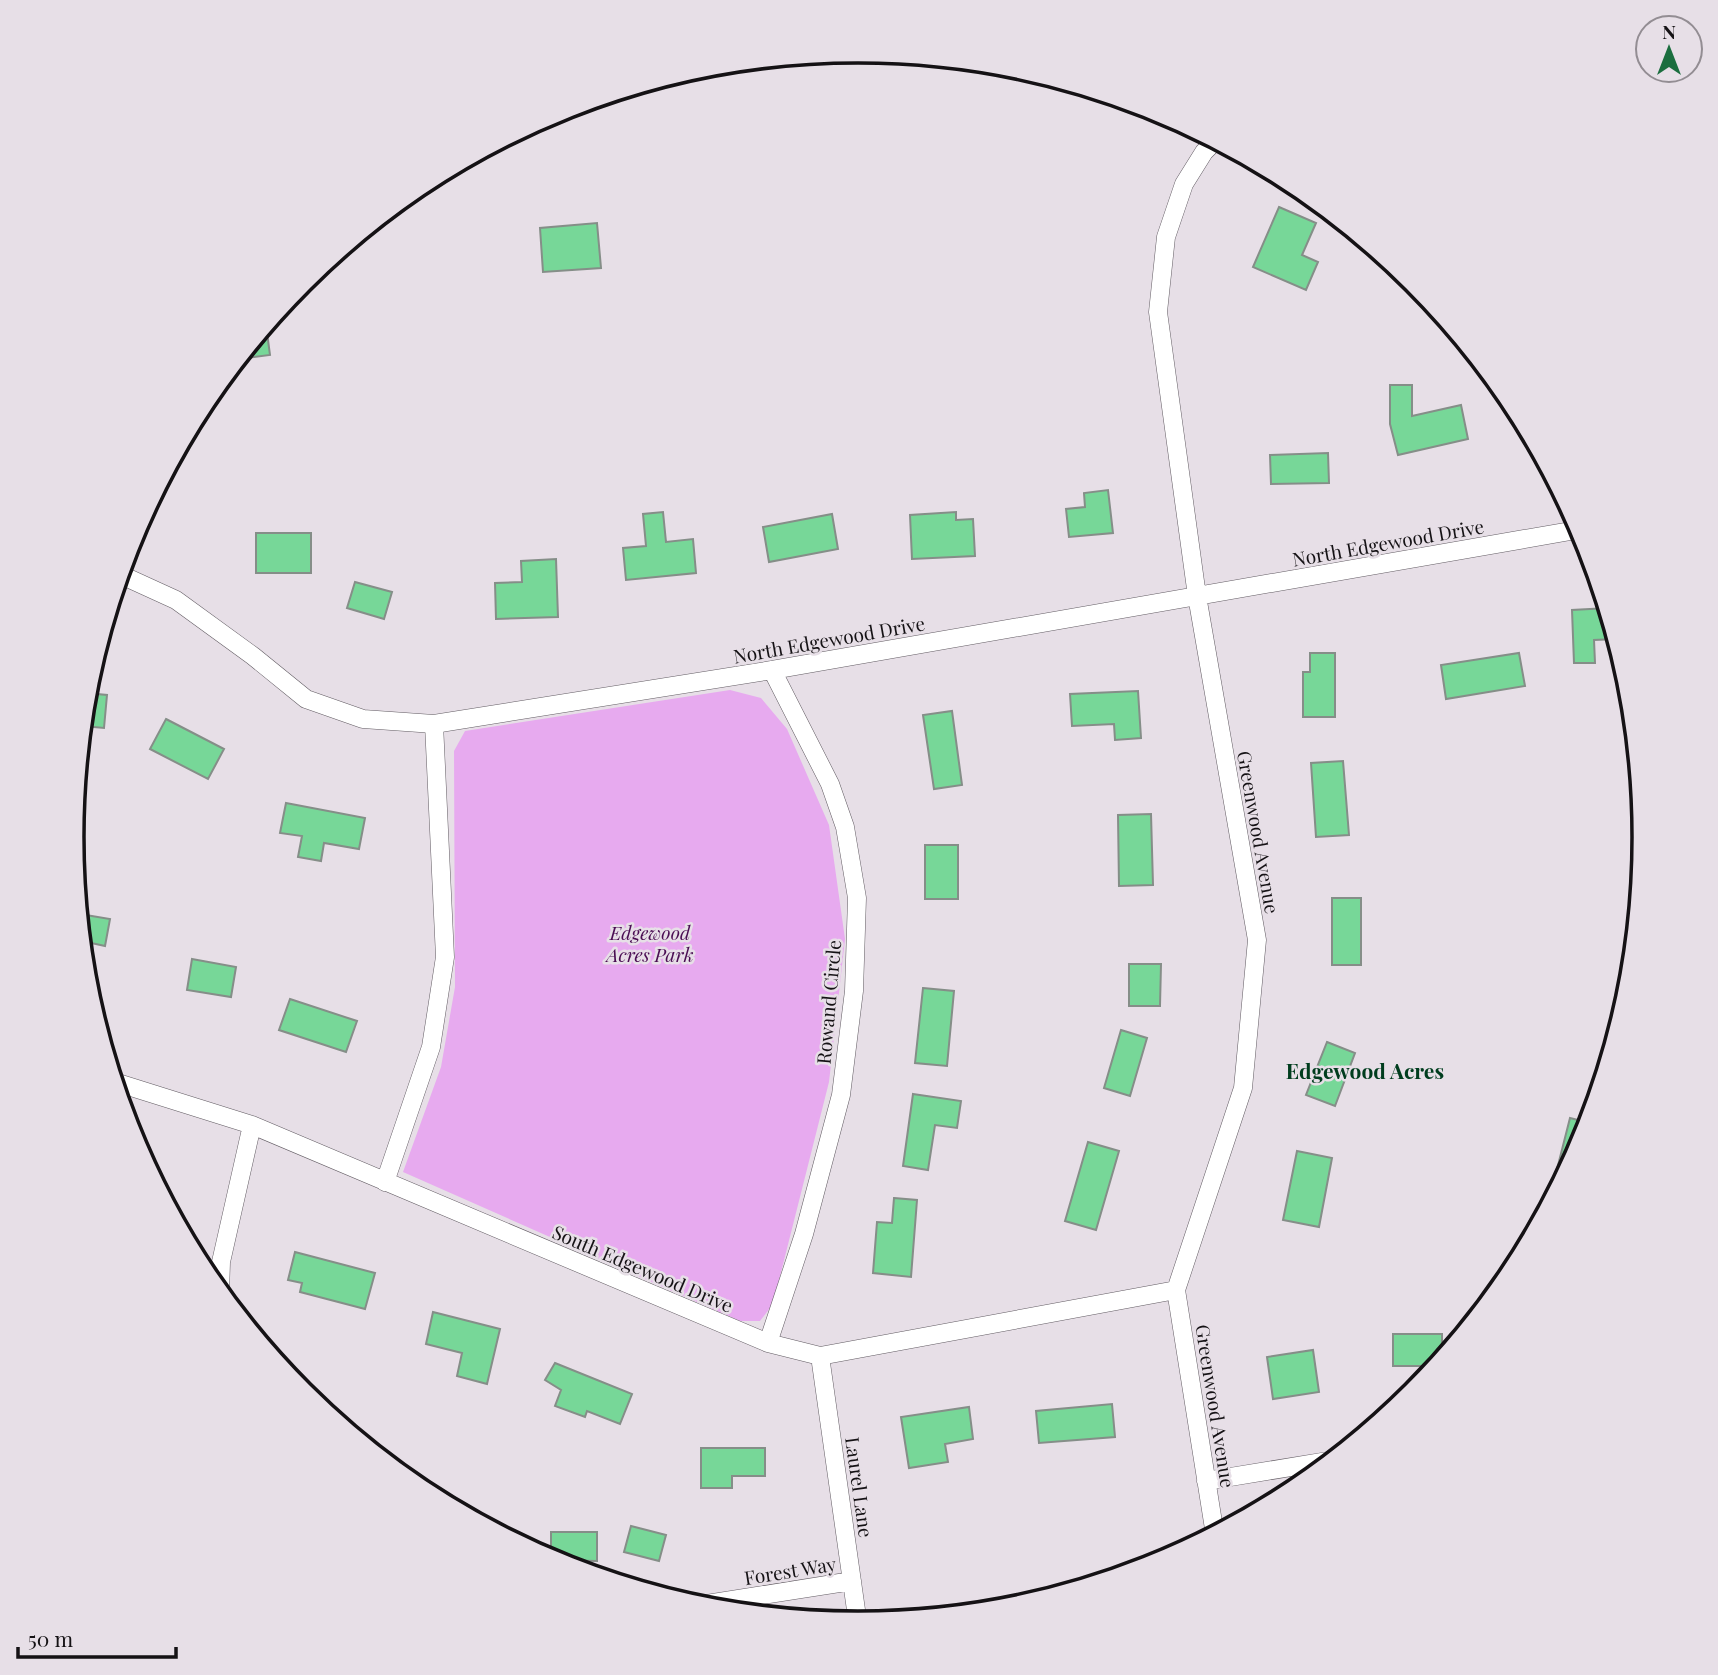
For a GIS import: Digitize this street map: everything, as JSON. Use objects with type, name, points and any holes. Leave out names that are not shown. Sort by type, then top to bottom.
[{"type":"street","name":"Greenwood Avenue","points":[[1209,147],[1184,184],[1166,237],[1158,312],[1197,596],[1257,940],[1243,1088],[1176,1290],[1213,1526]]},
{"type":"street","name":"North Edgewood Drive","points":[[130,579],[176,600],[306,699],[363,719],[435,724],[772,670],[1570,531]]},
{"type":"street","name":"Rowand Circle","points":[[768,1343],[804,1234],[841,1095],[854,991],[857,898],[845,827],[830,784],[772,670]]},
{"type":"street","points":[[385,1182],[431,1047],[445,957],[435,724]]},
{"type":"street","name":"South Edgewood Drive","points":[[126,1085],[252,1125],[768,1343],[820,1356],[1176,1290]]},
{"type":"street","points":[[221,1276],[221,1262],[252,1125]]},
{"type":"street","name":"Laurel Lane","points":[[820,1356],[856,1612]]},
{"type":"street","points":[[1206,1481],[1314,1463]]},
{"type":"street","name":"Forest Way","points":[[729,1600],[852,1581]]},
{"type":"green space","name":"Edgewood Acres Park","points":[[730,690],[761,698],[787,729],[829,825],[845,939],[829,1082],[773,1304],[760,1321],[740,1321],[403,1172],[441,1067],[455,987],[454,751],[465,731]]},
{"type":"building","points":[[1279,207],[1316,223],[1302,255],[1318,262],[1306,290],[1253,267]]},
{"type":"building","points":[[597,223],[601,268],[543,272],[540,228]]},
{"type":"building","points":[[268,338],[270,355],[252,357]]},
{"type":"building","points":[[1390,385],[1412,385],[1412,416],[1461,405],[1468,439],[1398,455],[1390,424]]},
{"type":"building","points":[[1328,453],[1329,483],[1271,484],[1270,455]]},
{"type":"building","points":[[1108,490],[1113,533],[1069,537],[1066,509],[1085,507],[1084,493]]},
{"type":"building","points":[[663,512],[666,542],[693,539],[696,573],[626,580],[623,548],[646,546],[643,514]]},
{"type":"building","points":[[956,512],[956,520],[973,519],[975,556],[912,559],[910,515]]},
{"type":"building","points":[[832,514],[838,549],[769,562],[763,527]]},
{"type":"building","points":[[256,533],[311,533],[311,573],[256,573]]},
{"type":"building","points":[[556,559],[558,617],[496,619],[495,583],[522,582],[521,561]]},
{"type":"building","points":[[355,582],[392,592],[384,619],[347,608]]},
{"type":"building","points":[[1598,609],[1608,639],[1594,640],[1595,663],[1574,663],[1572,610]]},
{"type":"building","points":[[1310,653],[1335,653],[1335,717],[1303,717],[1303,672],[1310,672]]},
{"type":"building","points":[[1519,653],[1525,686],[1446,699],[1441,665]]},
{"type":"building","points":[[1138,691],[1141,738],[1115,740],[1114,724],[1072,726],[1070,694]]},
{"type":"building","points":[[98,694],[107,695],[104,728],[92,727]]},
{"type":"building","points":[[952,711],[962,785],[934,789],[923,715]]},
{"type":"building","points":[[166,719],[224,749],[208,779],[150,749]]},
{"type":"building","points":[[1343,761],[1349,835],[1316,837],[1311,763]]},
{"type":"building","points":[[286,803],[365,818],[359,849],[324,843],[321,861],[298,857],[302,836],[280,833]]},
{"type":"building","points":[[1151,814],[1153,885],[1119,886],[1118,815]]},
{"type":"building","points":[[925,845],[958,845],[958,899],[925,899]]},
{"type":"building","points":[[1332,898],[1361,898],[1361,965],[1332,965]]},
{"type":"building","points":[[89,915],[110,919],[105,946],[92,943]]},
{"type":"building","points":[[192,959],[236,967],[231,997],[187,990]]},
{"type":"building","points":[[1129,964],[1161,964],[1160,1006],[1129,1006]]},
{"type":"building","points":[[923,988],[954,991],[947,1066],[915,1063]]},
{"type":"building","points":[[290,999],[357,1021],[346,1052],[279,1030]]},
{"type":"building","points":[[1121,1030],[1147,1038],[1130,1096],[1104,1088]]},
{"type":"building","points":[[1327,1042],[1355,1053],[1335,1106],[1306,1095]]},
{"type":"building","points":[[913,1094],[961,1101],[957,1128],[935,1125],[928,1170],[903,1166]]},
{"type":"building","points":[[1570,1118],[1580,1120],[1575,1134],[1555,1179]]},
{"type":"building","points":[[1088,1142],[1119,1151],[1096,1230],[1065,1221]]},
{"type":"building","points":[[1297,1151],[1332,1158],[1319,1227],[1283,1220]]},
{"type":"building","points":[[894,1198],[917,1200],[911,1277],[873,1273],[877,1222],[892,1223]]},
{"type":"building","points":[[295,1252],[375,1273],[365,1309],[300,1292],[302,1283],[288,1280]]},
{"type":"building","points":[[433,1312],[500,1329],[487,1384],[457,1376],[462,1353],[426,1344]]},
{"type":"building","points":[[1393,1334],[1442,1334],[1442,1347],[1424,1366],[1393,1366]]},
{"type":"building","points":[[1313,1350],[1319,1392],[1273,1399],[1267,1357]]},
{"type":"building","points":[[555,1363],[632,1394],[620,1424],[587,1411],[585,1417],[555,1406],[561,1390],[545,1380]]},
{"type":"building","points":[[1112,1404],[1115,1437],[1039,1443],[1036,1411]]},
{"type":"building","points":[[969,1407],[973,1439],[945,1444],[948,1462],[909,1468],[901,1417]]},
{"type":"building","points":[[701,1448],[765,1448],[765,1476],[732,1476],[732,1488],[701,1488]]},
{"type":"building","points":[[631,1526],[666,1535],[659,1561],[624,1552]]},
{"type":"building","points":[[551,1532],[597,1532],[597,1561],[583,1561],[551,1548]]},
{"type":"district","name":"Edgewood Acres","points":[[1365,1070]]}]
